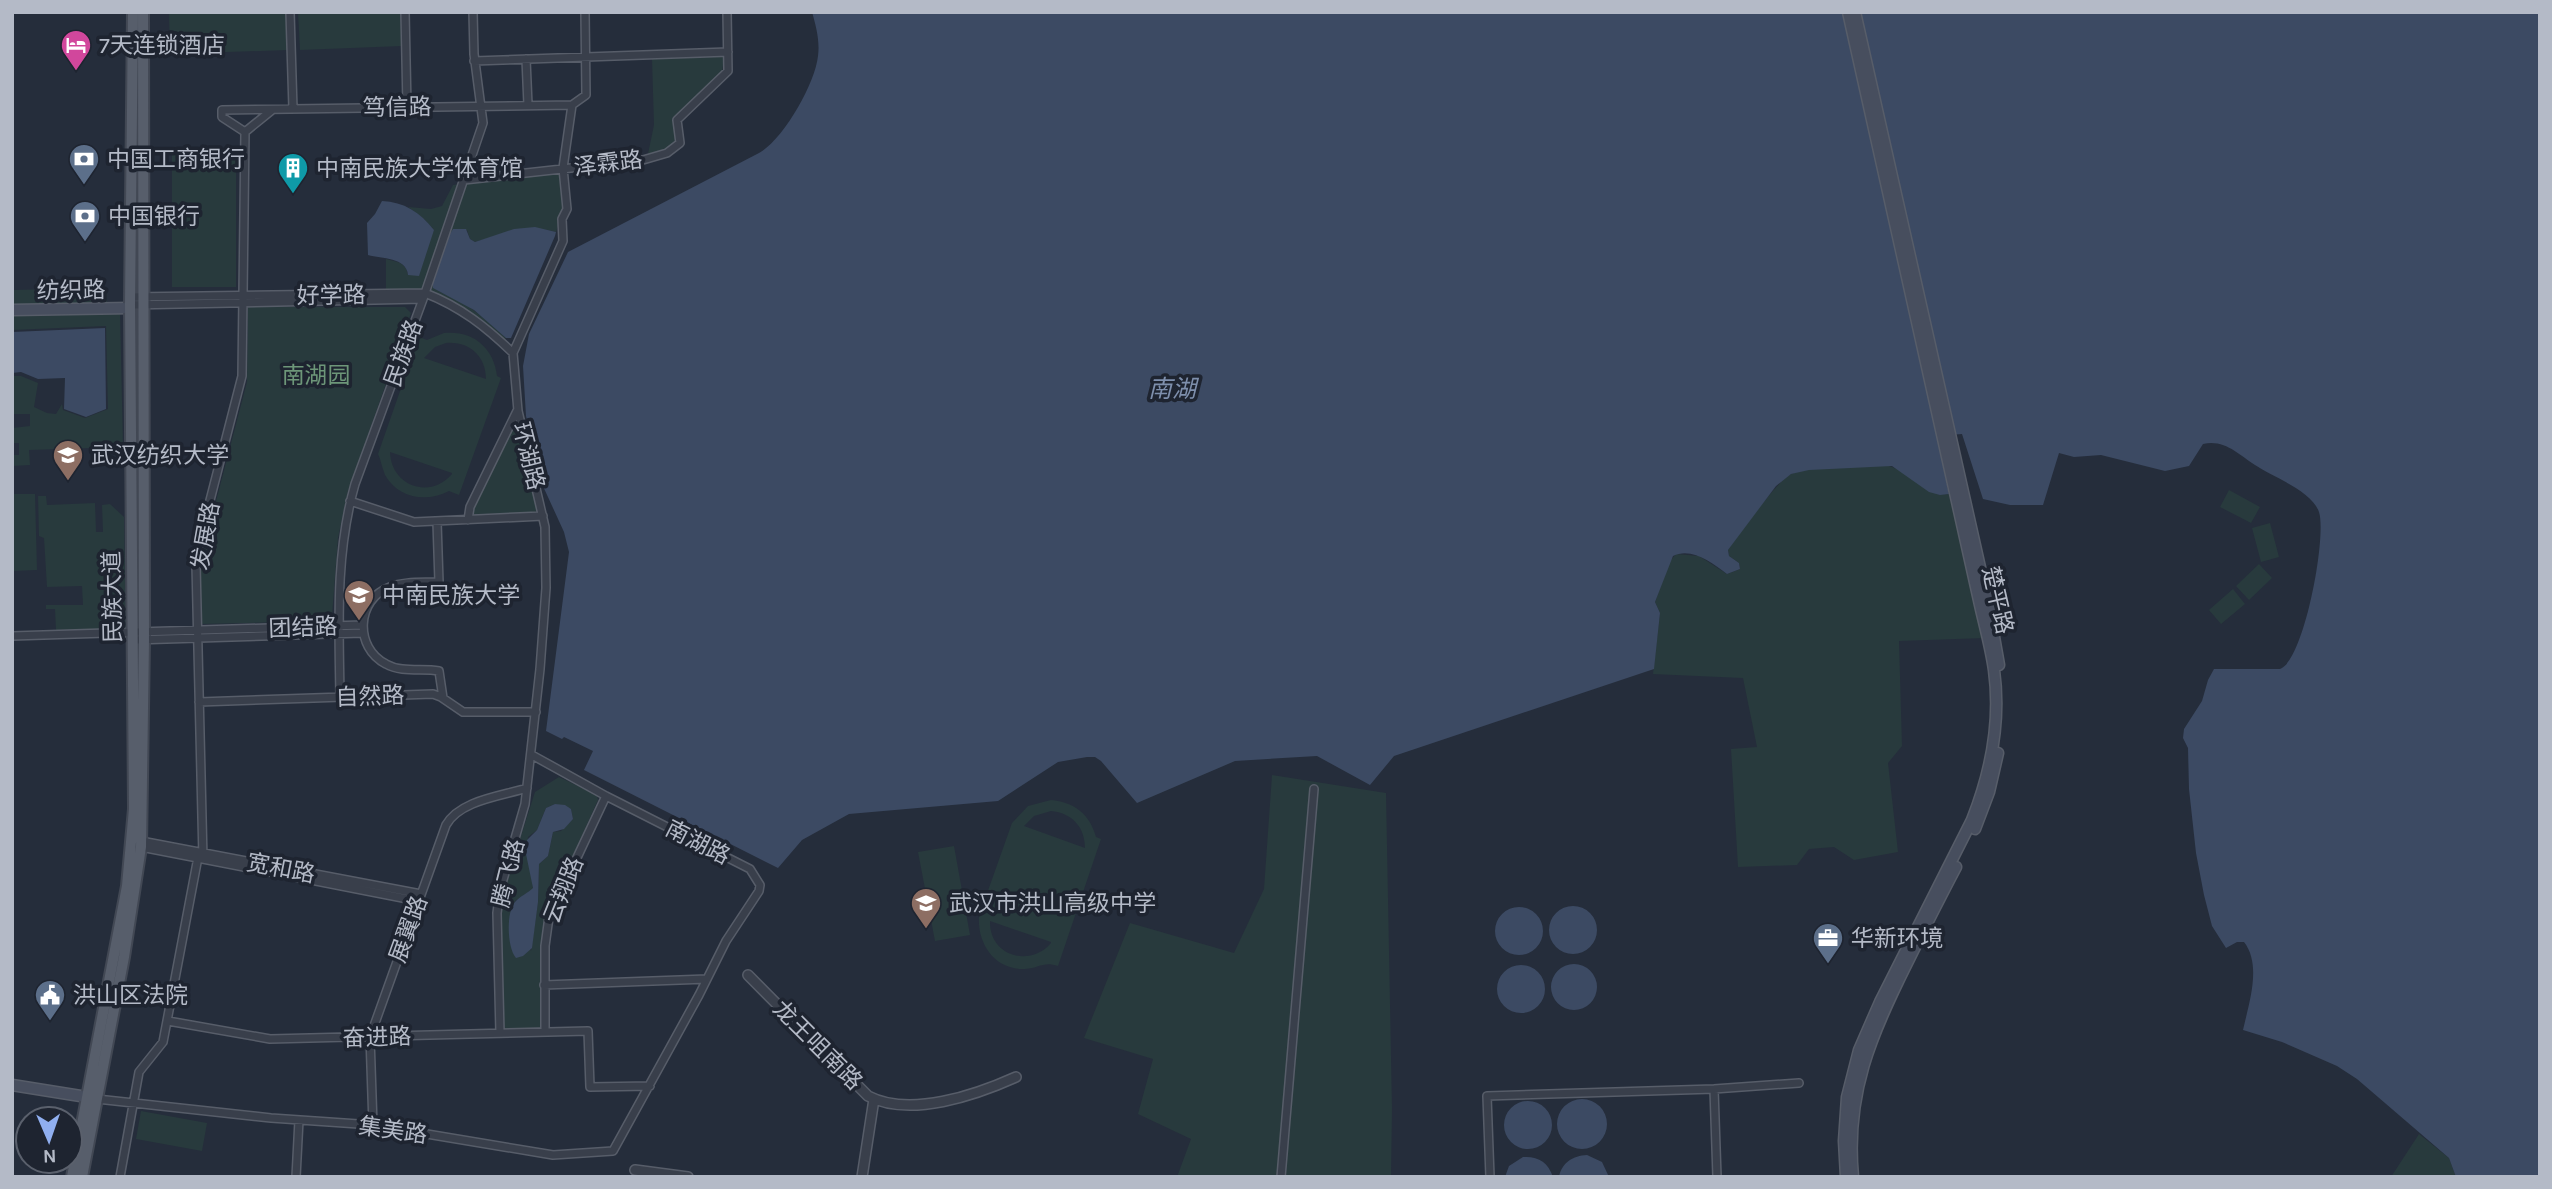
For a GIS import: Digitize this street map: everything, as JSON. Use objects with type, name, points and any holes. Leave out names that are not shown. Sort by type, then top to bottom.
[{"type":"main road","name":"民族大道","points":[[72,1177],[93,1098],[136,887],[141,844],[139,637],[130,303],[133,12]]},
{"type":"main road","name":"民族大道","points":[[82,1177],[130,867],[139,637],[143,12]]},
{"type":"main road","name":"楚平路","points":[[1848,12],[2001,680],[2001,728],[1996,767],[1978,822],[1887,1004],[1862,1066],[1854,1097],[1851,1128],[1853,1177]]},
{"type":"main road","name":"楚平路","points":[[1846,1177],[1844,1128],[1847,1097],[1859,1051],[1880,1002],[1972,820],[1992,753],[1996,715],[1994,670],[1974,560],[1855,12]]},
{"type":"main road","name":"纺织路","points":[[12,310],[130,303]]},
{"type":"main road","points":[[12,1085],[93,1098]]},
{"type":"street","points":[[290,12],[293,109]]},
{"type":"street","points":[[405,12],[407,107]]},
{"type":"street","name":"民族路","points":[[340,697],[340,567],[350,500],[483,123],[474,61],[473,12]]},
{"type":"street","points":[[585,12],[585,57]]},
{"type":"street","name":"泽霖路","points":[[464,180],[643,160],[667,153],[680,143],[677,120],[727,73],[727,12]]},
{"type":"street","points":[[474,61],[728,52]]},
{"type":"street","name":"环湖路","points":[[531,755],[546,588],[544,516],[518,411],[513,354],[563,241],[562,218],[568,209],[563,168],[572,105],[586,95],[585,57]]},
{"type":"street","points":[[526,59],[528,105]]},
{"type":"street","name":"笃信路","points":[[245,132],[222,117],[222,110],[572,105]]},
{"type":"street","points":[[245,132],[272,109]]},
{"type":"street","name":"发展路","points":[[120,1177],[139,1072],[163,1042],[201,855],[197,557],[241,383],[245,132]]},
{"type":"street","name":"好学路","points":[[130,303],[424,296],[455,306],[474,318],[513,354]]},
{"type":"street","points":[[468,520],[470,507],[518,411]]},
{"type":"street","points":[[350,500],[406,520],[437,522],[544,516]]},
{"type":"street","points":[[437,522],[439,582],[397,585],[384,589],[370,604],[362,629],[371,651],[387,665],[403,669],[439,671],[443,698]]},
{"type":"street","name":"团结路","points":[[12,636],[139,637],[362,629]]},
{"type":"street","name":"自然路","points":[[199,702],[433,694],[463,712],[536,712]]},
{"type":"street","name":"腾飞路","points":[[500,1033],[497,913],[500,890],[523,813],[531,755]]},
{"type":"street","name":"南湖路","points":[[531,755],[754,873],[760,885],[759,891],[726,941],[650,1086]]},
{"type":"street","name":"展翼路","points":[[373,1125],[370,1037],[450,818],[469,806],[527,788]]},
{"type":"street","points":[[1281,1177],[1314,789]]},
{"type":"street","name":"云翔路","points":[[545,1032],[545,938],[551,909],[606,796]]},
{"type":"street","name":"宽和路","points":[[141,844],[420,897]]},
{"type":"street","name":"龙王咀南路","points":[[748,975],[874,1099],[900,1104],[948,1101],[979,1093],[1016,1077]]},
{"type":"street","points":[[544,985],[707,979]]},
{"type":"street","name":"奋进路","points":[[168,1021],[261,1039],[588,1031],[590,1087],[650,1086]]},
{"type":"street","points":[[1490,1177],[1488,1096],[1714,1089],[1800,1083]]},
{"type":"street","name":"集美路","points":[[93,1098],[373,1125],[553,1155],[613,1152],[650,1086]]},
{"type":"street","points":[[1714,1089],[1717,1177]]},
{"type":"street","points":[[862,1177],[874,1099]]},
{"type":"street","points":[[296,1177],[299,1119]]},
{"type":"street","points":[[635,1170],[688,1177]]},
{"type":"green space","points":[[169,12],[286,12],[288,50],[170,54]]},
{"type":"green space","points":[[298,12],[401,12],[402,46],[300,50]]},
{"type":"green space","points":[[724,56],[722,73],[676,117],[673,125],[678,142],[648,154],[654,125],[652,59]]},
{"type":"green space","points":[[172,148],[236,148],[236,287],[172,287]]},
{"type":"green space","points":[[560,172],[564,207],[556,232],[532,228],[514,230],[475,242],[470,239],[467,230],[448,237],[433,286],[475,311],[506,338],[504,340],[468,311],[441,296],[386,291],[386,259],[403,265],[408,275],[434,230],[408,207],[431,209],[442,206],[453,185]]},
{"type":"green space","points":[[107,288],[107,308],[12,310],[12,290]]},
{"type":"green space","name":"南湖园","points":[[248,307],[405,307],[411,313],[348,491],[338,538],[332,616],[326,621],[201,624],[200,563],[247,382]]},
{"type":"green space","points":[[120,310],[123,447],[29,450],[30,465],[12,466],[12,455],[19,455],[19,443],[12,443],[12,428],[30,426],[30,414],[14,414],[12,376],[21,376],[38,383],[34,407],[47,413],[56,414],[62,404],[63,410],[85,418],[108,409],[106,326],[12,330],[12,314]]},
{"type":"green space","points":[[444,333],[473,338],[487,349],[497,376],[501,378],[459,495],[449,491],[422,497],[397,489],[385,475],[378,454],[419,337],[427,340]],"holes":[[[446,343],[469,347],[475,352],[483,363],[486,379],[424,358],[435,347]],[[390,452],[452,473],[452,474],[433,486],[413,486],[397,473]]]},
{"type":"green space","points":[[517,422],[539,510],[533,513],[474,514],[474,505],[514,423]]},
{"type":"green space","points":[[1883,465],[1901,471],[1931,491],[1949,494],[1985,638],[1899,641],[1902,746],[1888,763],[1898,852],[1854,860],[1834,847],[1809,849],[1797,865],[1738,867],[1731,749],[1757,747],[1743,678],[1653,674],[1660,613],[1655,602],[1670,561],[1676,554],[1699,556],[1727,574],[1740,569],[1739,563],[1729,556],[1728,550],[1768,497],[1791,474],[1824,467]]},
{"type":"green space","points":[[2229,490],[2260,507],[2251,523],[2220,507]]},
{"type":"green space","points":[[12,494],[35,494],[37,570],[12,571]]},
{"type":"green space","points":[[38,496],[46,496],[47,505],[95,503],[96,532],[103,532],[102,505],[110,504],[124,517],[126,629],[56,630],[55,609],[46,609],[46,605],[83,605],[82,586],[47,587],[44,538],[39,536]]},
{"type":"green space","points":[[2270,523],[2279,557],[2261,562],[2252,528]]},
{"type":"green space","points":[[2259,564],[2272,578],[2249,600],[2236,586]]},
{"type":"green space","points":[[2233,589],[2245,604],[2221,624],[2209,610]]},
{"type":"green space","points":[[1272,775],[1386,793],[1391,1177],[1177,1177],[1191,1139],[1138,1114],[1153,1059],[1084,1038],[1130,923],[1234,953],[1264,889]]},
{"type":"green space","points":[[559,777],[597,795],[598,800],[545,918],[541,954],[542,1025],[540,1029],[505,1029],[500,918],[504,889],[535,792]],"holes":[[[555,804],[571,809],[573,819],[561,831],[553,832],[548,856],[539,864],[538,902],[531,951],[511,910],[515,901],[533,889],[527,852],[528,837],[537,830],[546,808]]]},
{"type":"green space","points":[[1051,800],[1067,803],[1085,816],[1096,837],[1101,839],[1058,966],[1045,964],[1025,969],[1005,965],[990,953],[981,936],[979,916],[1012,823],[1028,806]],"holes":[[[1051,811],[1076,822],[1083,834],[1085,848],[1024,826],[1034,816]],[[990,921],[1051,942],[1051,943],[1032,955],[1012,954],[996,943],[991,933]]]},
{"type":"green space","points":[[954,846],[970,935],[935,941],[918,852]]},
{"type":"green space","points":[[141,1111],[207,1123],[202,1151],[136,1139]]},
{"type":"green space","points":[[2419,1134],[2449,1158],[2456,1177],[2391,1177]]},
{"type":"water","name":"南湖","points":[[812,12],[2540,12],[2540,1177],[2456,1177],[2449,1158],[2357,1079],[2337,1066],[2282,1042],[2243,1030],[2251,996],[2252,962],[2244,942],[2237,942],[2226,948],[2212,926],[2196,853],[2189,789],[2188,748],[2183,738],[2184,729],[2202,701],[2214,669],[2280,669],[2289,661],[2297,645],[2312,597],[2321,526],[2319,512],[2309,497],[2231,449],[2218,444],[2203,444],[2189,466],[2165,471],[2101,455],[2074,457],[2059,453],[2043,505],[2010,505],[1983,499],[1962,434],[1937,436],[1949,494],[1929,492],[1892,466],[1809,470],[1791,474],[1776,486],[1728,550],[1729,556],[1739,563],[1740,569],[1727,574],[1694,555],[1687,553],[1673,556],[1655,602],[1660,613],[1654,669],[1394,756],[1370,785],[1317,756],[1235,761],[1137,803],[1101,761],[1095,757],[1087,757],[1058,762],[998,801],[849,814],[802,840],[778,868],[584,770],[593,751],[546,731],[569,552],[564,532],[542,484],[526,416],[523,366],[529,334],[568,252],[759,153],[778,136],[804,96],[816,68],[818,45]]},
{"type":"water","points":[[382,201],[411,209],[434,230],[419,276],[408,275],[403,265],[398,262],[368,255],[367,223]]},
{"type":"water","points":[[535,227],[556,232],[511,338],[506,338],[474,310],[433,288],[433,281],[453,229],[466,229],[470,239],[475,242],[514,229]]},
{"type":"water","points":[[105,328],[106,409],[86,417],[64,409],[65,378],[38,379],[21,372],[12,373],[12,332]]},
{"type":"water","points":[[555,804],[571,809],[573,819],[564,829],[553,832],[548,856],[539,864],[538,902],[532,948],[516,958],[509,939],[510,914],[515,902],[533,888],[526,854],[527,840],[537,830],[546,808]]},
{"type":"water","points":[[1573,906],[1590,913],[1597,930],[1590,947],[1573,954],[1556,947],[1549,930],[1556,913]]},
{"type":"water","points":[[1519,907],[1536,914],[1543,931],[1536,948],[1519,955],[1502,948],[1495,931],[1502,914]]},
{"type":"water","points":[[1574,964],[1583,965],[1590,971],[1596,978],[1596,996],[1590,1003],[1583,1009],[1574,1010],[1565,1009],[1558,1003],[1552,996],[1551,987],[1552,978],[1558,971],[1565,965]]},
{"type":"water","points":[[1521,965],[1538,972],[1545,989],[1538,1006],[1521,1013],[1504,1006],[1497,989],[1504,972]]},
{"type":"water","points":[[1582,1099],[1600,1106],[1607,1124],[1600,1142],[1582,1149],[1564,1142],[1557,1124],[1564,1106]]},
{"type":"water","points":[[1528,1101],[1545,1108],[1552,1125],[1545,1142],[1528,1149],[1511,1142],[1504,1125],[1511,1108]]},
{"type":"water","points":[[1587,1155],[1602,1162],[1609,1177],[1559,1177],[1569,1161]]},
{"type":"water","points":[[1523,1157],[1542,1161],[1553,1177],[1505,1177],[1509,1166]]},
{"type":"place","name":"7天连锁酒店","points":[[76,72]]},
{"type":"place","name":"中国工商银行","points":[[84,186]]},
{"type":"place","name":"中南民族大学体育馆","points":[[293,195]]},
{"type":"place","name":"中国银行","points":[[85,243]]},
{"type":"place","name":"武汉纺织大学","points":[[68,482]]},
{"type":"place","name":"中南民族大学","points":[[359,622]]},
{"type":"place","name":"武汉市洪山高级中学","points":[[926,930]]},
{"type":"place","name":"华新环境","points":[[1828,965]]},
{"type":"place","name":"洪山区法院","points":[[50,1022]]}]
